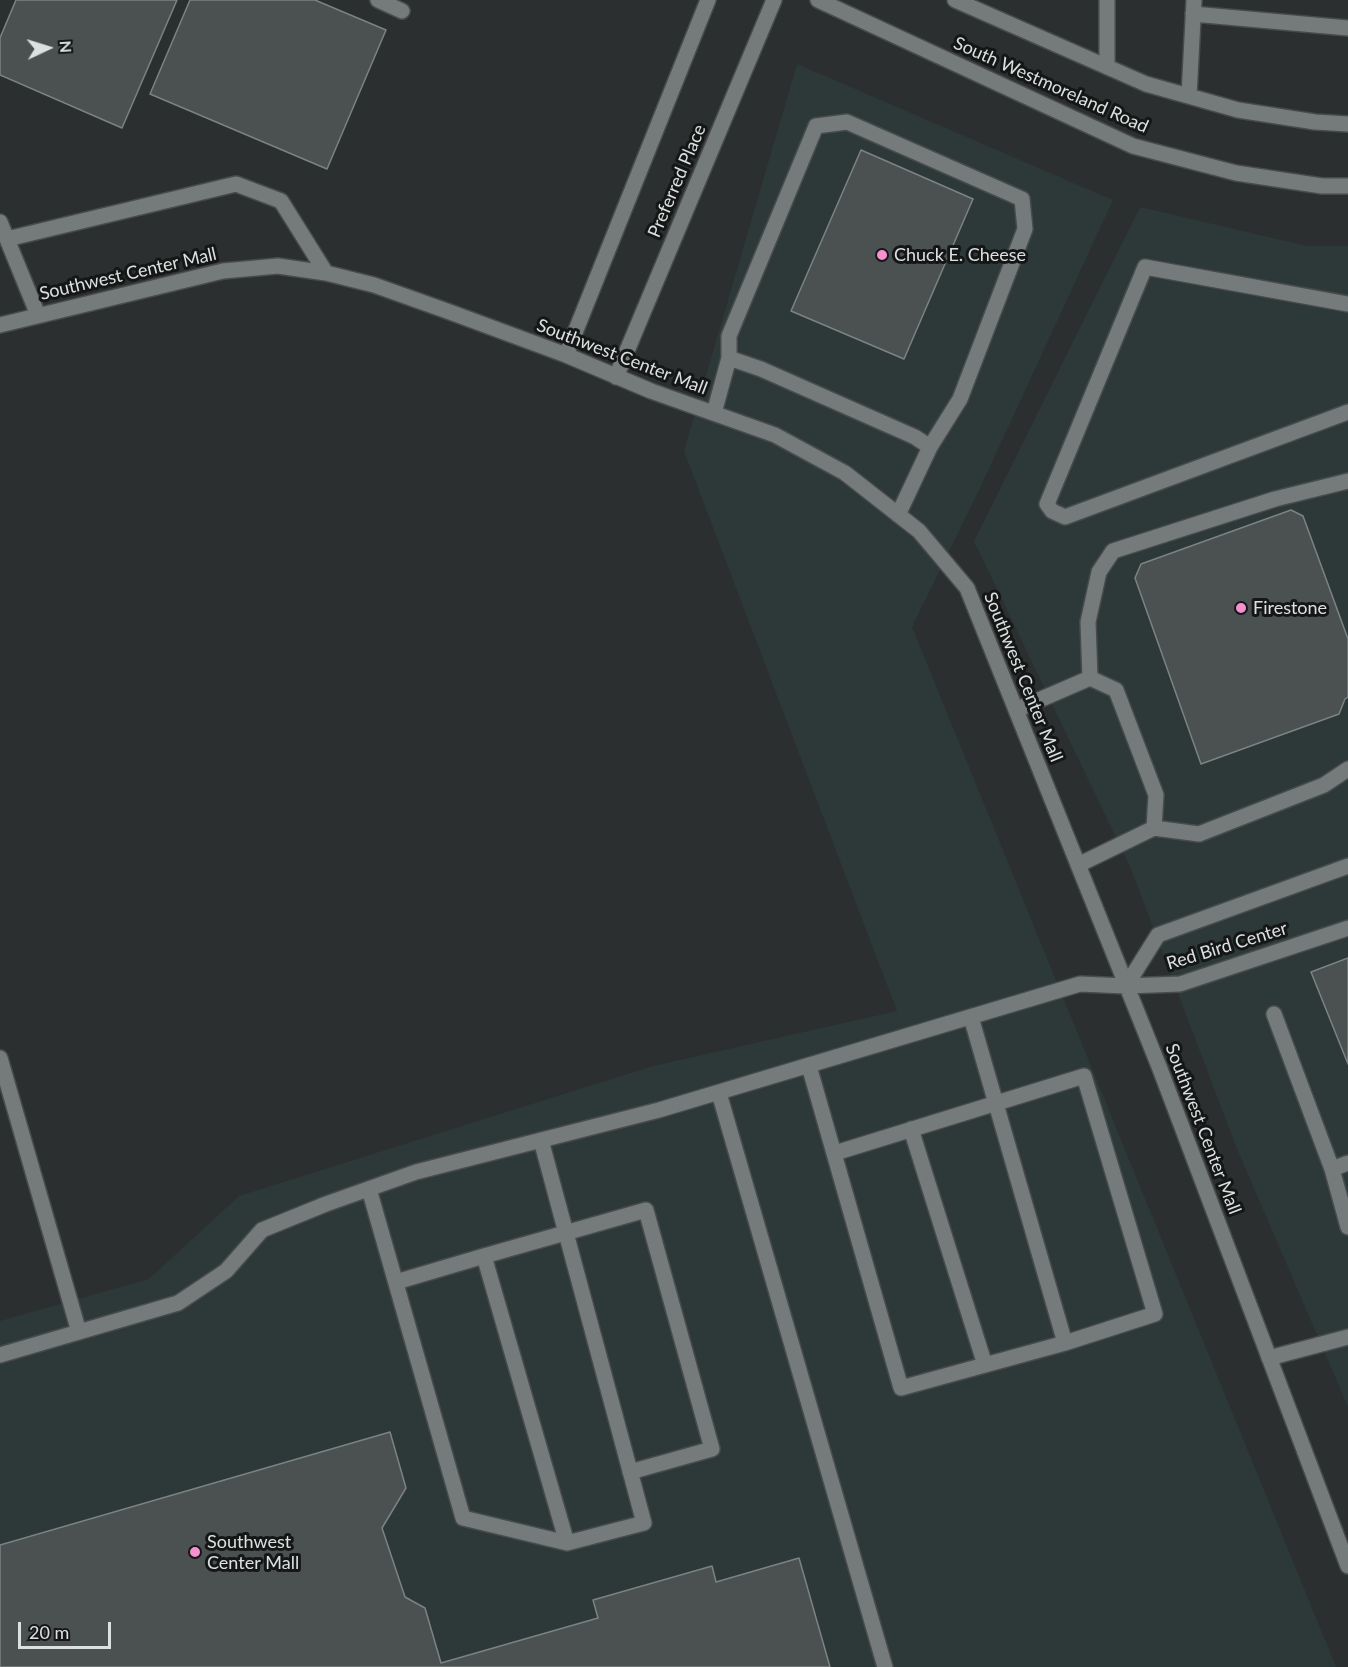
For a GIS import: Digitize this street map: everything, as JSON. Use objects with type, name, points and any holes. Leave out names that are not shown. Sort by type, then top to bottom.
[{"type":"street","points":[[378,0],[402,10]]},
{"type":"street","name":"Preferred Place","points":[[566,356],[708,0]]},
{"type":"street","name":"Preferred Place","points":[[616,377],[774,0]]},
{"type":"street","name":"South Westmoreland Road","points":[[818,0],[1133,146],[1236,173],[1322,186],[1348,186]]},
{"type":"street","points":[[955,0],[1146,84],[1239,110],[1315,122],[1348,124]]},
{"type":"street","points":[[1107,0],[1107,67]]},
{"type":"street","points":[[1189,96],[1193,7],[1348,28]]},
{"type":"street","points":[[714,413],[729,358],[729,336],[816,126],[847,122],[1022,199],[1025,229],[960,399],[930,447],[898,515]]},
{"type":"street","points":[[7,239],[236,184],[281,201],[326,273]]},
{"type":"street","points":[[0,222],[38,315]]},
{"type":"street","name":"Southwest Center Mall","points":[[0,325],[223,271],[279,266],[326,273],[374,285],[775,435],[845,473],[919,531],[967,588],[1160,1069],[1348,1566]]},
{"type":"street","points":[[1348,304],[1145,267],[1047,504],[1052,512],[1065,517],[1348,412]]},
{"type":"street","points":[[729,358],[761,369],[915,437],[930,447]]},
{"type":"street","points":[[1090,678],[1088,622],[1099,572],[1113,551],[1275,499],[1348,481]]},
{"type":"street","points":[[1016,710],[1090,678],[1116,690],[1156,795],[1154,828]]},
{"type":"street","points":[[1078,865],[1154,828],[1199,834],[1324,784],[1348,769]]},
{"type":"street","name":"Red Bird Center","points":[[1126,986],[1158,935],[1348,866]]},
{"type":"street","name":"Red Bird Center","points":[[1126,986],[1179,984],[1348,928]]},
{"type":"street","points":[[0,1355],[178,1303],[226,1271],[262,1230],[416,1172],[659,1110],[1080,984],[1126,986]]},
{"type":"street","points":[[1274,1014],[1332,1169],[1348,1227]]},
{"type":"street","points":[[971,1017],[1065,1342]]},
{"type":"street","points":[[0,1058],[80,1332]]},
{"type":"street","points":[[809,1066],[901,1388],[1155,1314],[1084,1076],[835,1153]]},
{"type":"street","points":[[719,1093],[885,1667]]},
{"type":"street","points":[[911,1129],[985,1365]]},
{"type":"street","points":[[369,1189],[463,1518],[567,1543],[644,1523],[541,1140]]},
{"type":"street","points":[[1332,1169],[1348,1163]]},
{"type":"street","points":[[396,1282],[646,1210],[712,1449],[630,1472]]},
{"type":"street","points":[[484,1256],[567,1543]]},
{"type":"street","points":[[1269,1358],[1348,1337]]},
{"type":"shaded area","points":[[797,64],[1113,200],[981,486],[912,627],[1336,1667],[0,1667],[0,1321],[149,1279],[239,1196],[653,1066],[897,1011],[684,451]]},
{"type":"shaded area","points":[[1140,207],[1307,246],[1348,246],[1348,1407],[1235,1144],[1131,869],[974,541]]},
{"type":"building","points":[[16,0],[177,0],[122,128],[0,75],[0,38]]},
{"type":"building","points":[[190,0],[315,0],[386,30],[327,169],[150,94]]},
{"type":"building","name":"Chuck E. Cheese","points":[[861,150],[973,199],[904,359],[791,311]]},
{"type":"building","name":"Firestone","points":[[1291,510],[1303,516],[1348,639],[1348,697],[1339,714],[1201,764],[1135,578],[1141,564]]},
{"type":"building","points":[[1348,958],[1348,1064],[1311,972]]},
{"type":"building","name":"Southwest Center Mall","points":[[390,1432],[406,1488],[382,1528],[405,1597],[425,1608],[441,1663],[598,1618],[593,1600],[712,1566],[716,1582],[799,1558],[830,1667],[0,1667],[0,1545]]},
{"type":"place","name":"Chuck E. Cheese","points":[[882,255]]},
{"type":"place","name":"Firestone","points":[[1241,608]]},
{"type":"place","name":"Southwest Center Mall","points":[[195,1552]]}]
